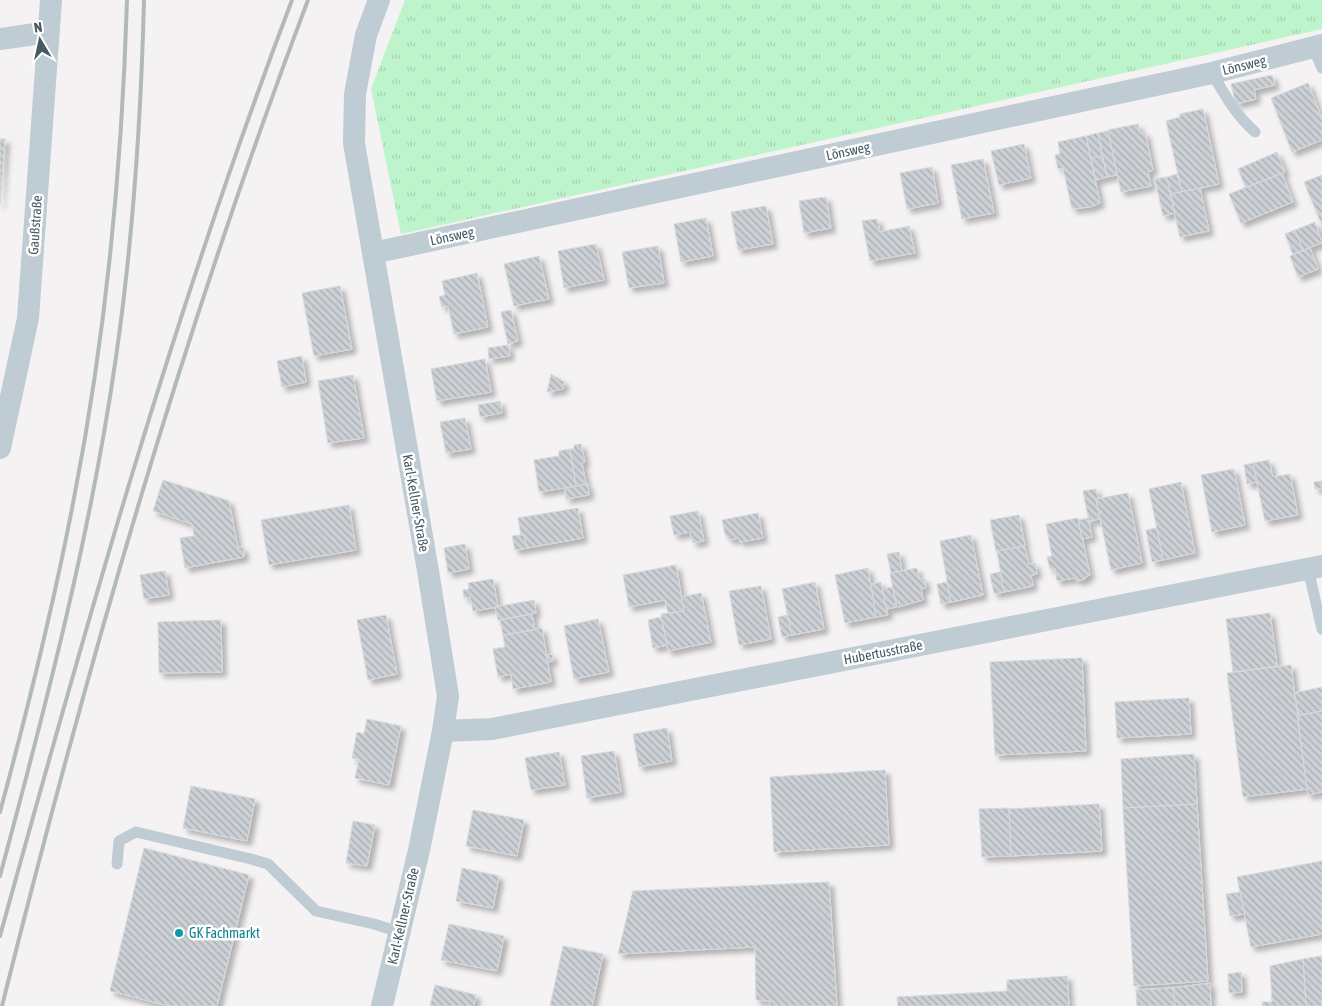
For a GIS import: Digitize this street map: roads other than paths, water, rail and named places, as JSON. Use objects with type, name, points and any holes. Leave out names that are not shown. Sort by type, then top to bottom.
[{"type":"street","name":"Gaußstraße","points":[[0,448],[28,318],[50,0]]},
{"type":"street","name":"Karl-Kellner-Straße","points":[[379,0],[366,35],[355,94],[354,143],[448,696],[443,731],[419,850],[382,1006]]},
{"type":"street","points":[[0,39],[48,32]]},
{"type":"street","name":"Lönsweg","points":[[373,253],[1212,73],[1318,46]]},
{"type":"street","name":"Hubertusstraße","points":[[443,731],[492,729],[1315,567]]},
{"type":"lane","points":[[1318,46],[1322,68]]},
{"type":"lane","points":[[1212,73],[1240,119],[1255,132]]},
{"type":"lane","points":[[1315,567],[1322,629]]},
{"type":"lane","points":[[117,864],[119,841],[136,832],[252,859],[268,864],[316,911],[400,932]]},
{"type":"railway","points":[[0,812],[58,577],[74,498],[95,374],[111,250],[121,125],[127,0]]},
{"type":"railway","points":[[0,876],[66,618],[106,423],[122,313],[132,224],[141,89],[144,0]]},
{"type":"railway","points":[[0,936],[135,464],[210,231],[292,0]]},
{"type":"railway","points":[[2,1006],[68,751],[140,498],[220,248],[308,0]]},
{"type":"place","name":"GK Fachmarkt","points":[[179,933]]}]
